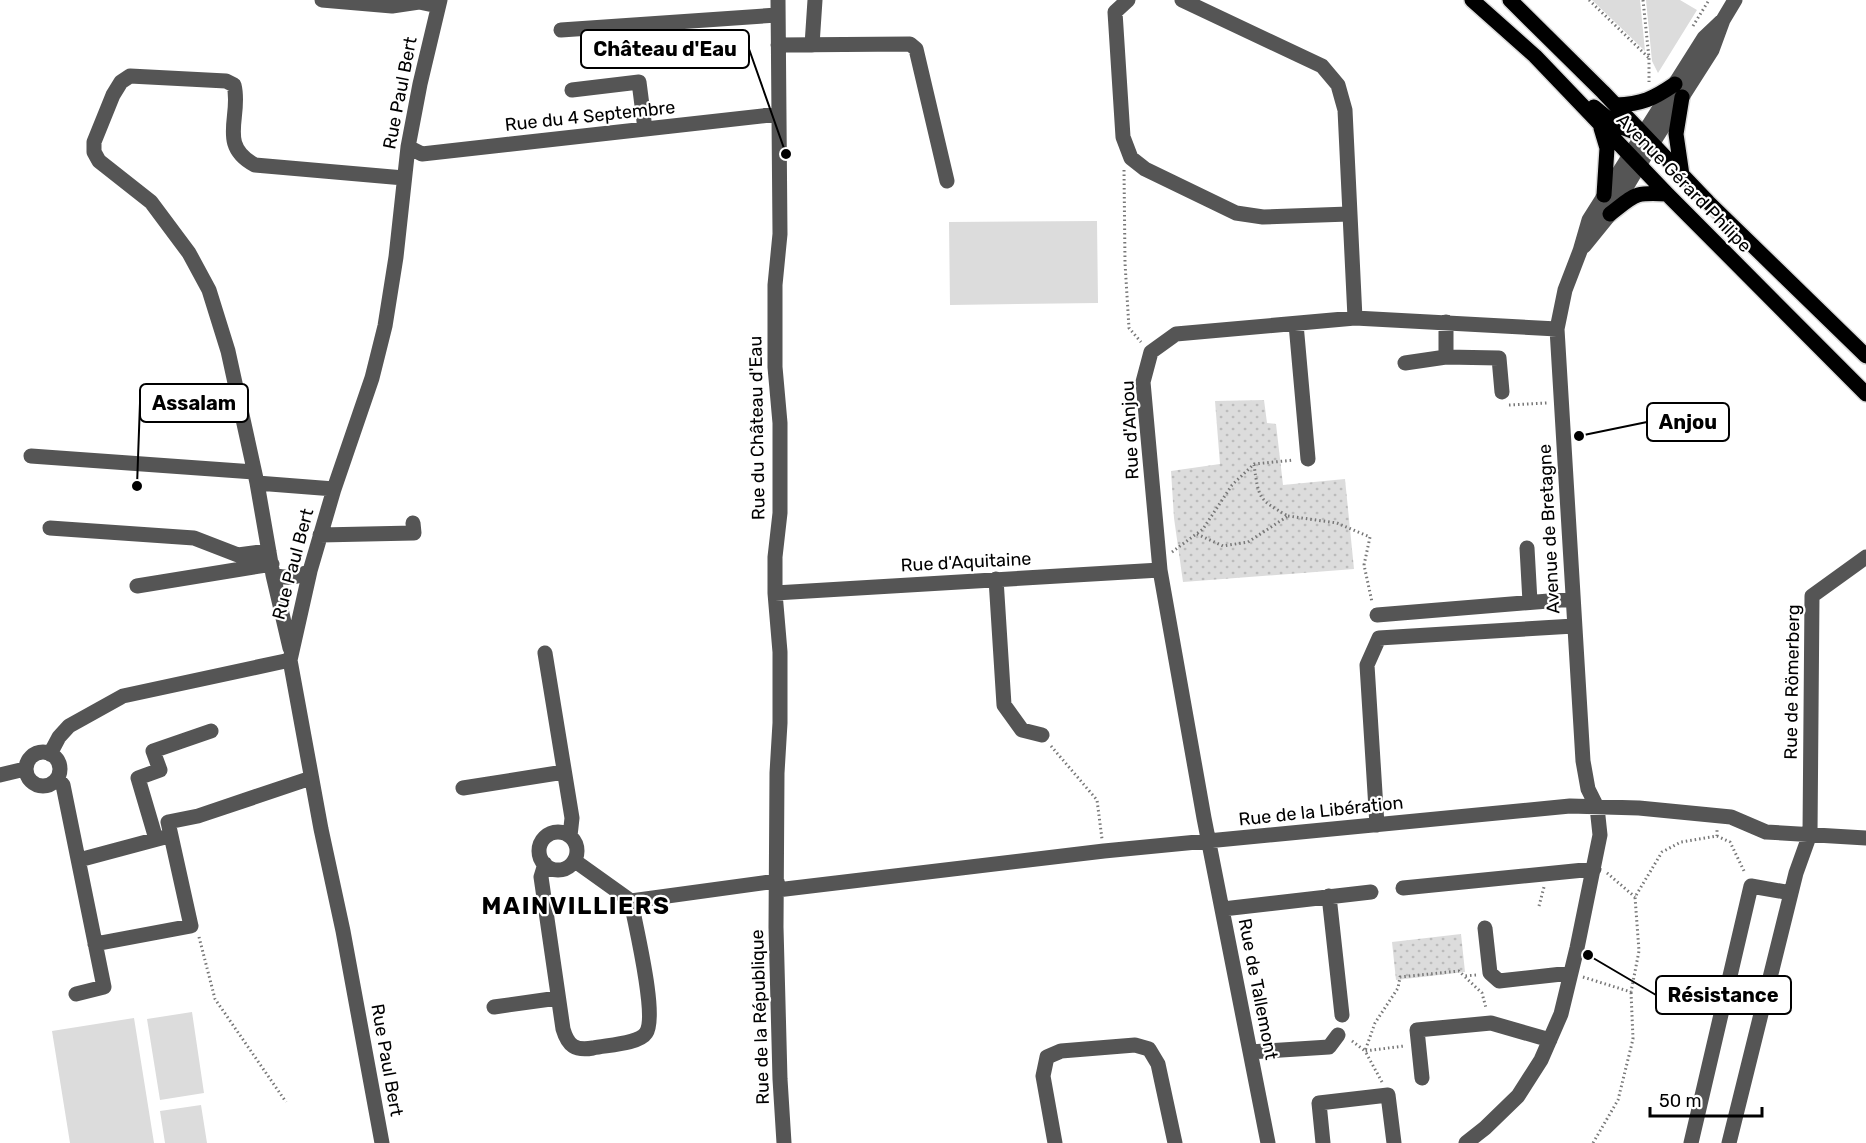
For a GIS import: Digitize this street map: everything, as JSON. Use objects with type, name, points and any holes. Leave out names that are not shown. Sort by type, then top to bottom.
[{"type":"main road","name":"Avenue Gérard Philipe","points":[[1472,0],[1535,56],[1631,161],[1667,194],[1866,394]]},
{"type":"main road","name":"Avenue Gérard Philipe","points":[[1510,0],[1650,138],[1708,202],[1866,356]]},
{"type":"main road","points":[[1616,105],[1643,102],[1678,91],[1676,134],[1682,175]]},
{"type":"main road","points":[[1580,104],[1597,108],[1616,125],[1650,138]]},
{"type":"main road","points":[[1600,125],[1607,148],[1604,195]]},
{"type":"main road","points":[[1631,161],[1672,176],[1696,200],[1708,202]]},
{"type":"main road","points":[[1610,214],[1635,195],[1667,194]]},
{"type":"street","points":[[322,0],[392,6],[411,2],[439,3]]},
{"type":"street","points":[[812,45],[815,0]]},
{"type":"street","points":[[1128,0],[1115,12],[1123,137],[1131,158],[1145,170],[1236,213],[1263,217],[1349,214]]},
{"type":"street","points":[[1182,0],[1322,66],[1338,85],[1345,110],[1355,318]]},
{"type":"street","name":"Avenue de Bretagne","points":[[1466,1143],[1518,1096],[1541,1060],[1550,1040],[1561,1014],[1571,973],[1600,835],[1597,807],[1588,789],[1582,761],[1557,329],[1565,290],[1589,220],[1604,195],[1650,138],[1678,91],[1704,38],[1723,20],[1735,0]]},
{"type":"street","name":"Rue Paul Bert","points":[[382,1143],[343,931],[323,844],[291,655],[320,535],[372,378],[385,326],[396,257],[408,147],[439,3]]},
{"type":"street","points":[[561,30],[777,4]]},
{"type":"street","name":"Rue du Château d'Eau","points":[[777,4],[780,234],[775,285],[775,367],[780,423],[780,513],[775,557],[775,592],[780,652],[777,885]]},
{"type":"street","points":[[778,45],[910,44],[916,49],[947,181]]},
{"type":"street","points":[[50,754],[59,737],[69,726],[123,696],[291,655],[271,563],[256,477],[228,351],[209,290],[189,253],[151,202],[99,161],[94,152],[94,142],[113,95],[121,82],[136,75],[226,81],[234,85],[237,95],[234,145],[246,160],[255,165],[404,178]]},
{"type":"street","points":[[572,90],[646,81],[645,129]]},
{"type":"street","name":"Rue du 4 Septembre","points":[[408,147],[415,153],[422,154],[779,114]]},
{"type":"street","name":"Avenue de Bretagne","points":[[1580,251],[1610,214],[1631,161]]},
{"type":"street","points":[[1151,352],[1176,334],[1355,318],[1557,329]]},
{"type":"street","points":[[1446,322],[1446,357]]},
{"type":"street","points":[[1296,324],[1308,459]]},
{"type":"street","name":"Rue d'Anjou","points":[[1151,352],[1143,382],[1160,570],[1209,842]]},
{"type":"street","points":[[1405,363],[1446,357],[1499,358],[1502,392]]},
{"type":"street","points":[[31,456],[256,477],[334,489]]},
{"type":"street","points":[[320,535],[414,533],[413,523]]},
{"type":"street","points":[[50,528],[194,538],[238,555],[271,563],[284,578],[296,578],[310,571]]},
{"type":"street","points":[[1527,548],[1530,602]]},
{"type":"street","name":"Rue de Römerberg","points":[[1810,834],[1812,596],[1866,557]]},
{"type":"street","points":[[137,586],[271,563]]},
{"type":"street","name":"Rue d'Aquitaine","points":[[775,592],[1160,570]]},
{"type":"street","points":[[996,579],[1004,705],[1022,730],[1042,735]]},
{"type":"street","points":[[1377,615],[1573,599]]},
{"type":"street","points":[[1377,825],[1367,665],[1379,638],[1574,626]]},
{"type":"street","points":[[545,653],[572,818],[570,836],[577,847],[574,861],[564,869],[557,870],[545,864],[540,854],[545,838],[557,832],[570,836]]},
{"type":"street","points":[[95,944],[191,926],[164,837],[138,778],[160,770],[153,751],[211,731]]},
{"type":"street","points":[[40,752],[50,754],[59,762],[58,779],[49,786],[37,786],[28,779],[27,762],[40,752]]},
{"type":"street","points":[[0,775],[26,769]]},
{"type":"street","points":[[463,788],[564,772]]},
{"type":"street","points":[[164,837],[168,822],[198,816],[311,778]]},
{"type":"street","points":[[58,779],[63,785],[104,987],[76,994]]},
{"type":"street","name":"Rue de la Libération","points":[[631,901],[1552,807],[1639,808],[1731,817],[1766,832],[1866,838]]},
{"type":"street","points":[[1729,1143],[1791,893],[1810,834]]},
{"type":"street","points":[[78,854],[164,837]]},
{"type":"street","name":"Rue de Tallemont","points":[[1209,842],[1224,909],[1268,1143]]},
{"type":"street","points":[[545,864],[541,877],[558,998],[567,1041],[572,1047],[588,1048],[638,1040],[646,1033],[650,1016],[649,998],[631,901],[574,861]]},
{"type":"street","points":[[1403,888],[1594,869]]},
{"type":"street","name":"Rue de la République","points":[[777,885],[779,1056],[784,1143]]},
{"type":"street","points":[[1691,1143],[1751,886],[1791,893]]},
{"type":"street","points":[[1224,909],[1371,892]]},
{"type":"street","points":[[1329,896],[1342,1015]]},
{"type":"street","points":[[1485,928],[1490,973],[1499,981],[1571,973]]},
{"type":"street","points":[[494,1006],[558,998]]},
{"type":"street","points":[[1422,1078],[1417,1030],[1491,1023],[1550,1040]]},
{"type":"street","points":[[1250,1052],[1329,1047],[1338,1035]]},
{"type":"street","points":[[1055,1143],[1043,1076],[1047,1057],[1061,1051],[1135,1045],[1149,1049],[1158,1064],[1175,1143]]},
{"type":"street","points":[[1323,1143],[1319,1102],[1385,1095],[1388,1095],[1394,1143]]},
{"type":"path","points":[[1589,0],[1650,58]]},
{"type":"path","points":[[1643,0],[1650,58],[1649,83]]},
{"type":"path","points":[[1690,30],[1709,0]]},
{"type":"path","points":[[1644,88],[1649,83],[1659,81]]},
{"type":"path","points":[[1123,137],[1125,263],[1129,328],[1151,352]]},
{"type":"path","points":[[1502,392],[1502,405],[1561,402]]},
{"type":"path","points":[[1170,546],[1171,553],[1203,529],[1232,485],[1254,464],[1308,459]]},
{"type":"path","points":[[1254,464],[1257,485],[1263,502],[1288,516],[1337,523],[1370,537],[1364,565],[1369,593],[1377,615]]},
{"type":"path","points":[[1197,534],[1223,546],[1248,543],[1288,516]]},
{"type":"path","points":[[1042,735],[1097,800],[1104,851]]},
{"type":"path","points":[[1717,836],[1718,816]]},
{"type":"path","points":[[1593,1143],[1618,1100],[1633,1039],[1631,992],[1639,951],[1635,897],[1662,852],[1681,842],[1717,836],[1730,842],[1751,886]]},
{"type":"path","points":[[1594,869],[1610,874],[1635,897]]},
{"type":"path","points":[[191,926],[201,938],[215,999],[286,1102]]},
{"type":"path","points":[[1365,1051],[1375,1023],[1398,988],[1400,976],[1459,971],[1482,993],[1486,1004],[1485,1024]]},
{"type":"path","points":[[1464,976],[1490,973]]},
{"type":"path","points":[[1571,973],[1631,992]]},
{"type":"path","points":[[1365,1051],[1419,1044]]},
{"type":"path","points":[[1365,1051],[1381,1077],[1385,1095]]},
{"type":"shaded area","points":[[1592,0],[1640,0],[1645,51]]},
{"type":"shaded area","points":[[1646,0],[1680,0],[1697,10],[1658,73],[1652,61]]},
{"type":"shaded area","points":[[1097,221],[1098,303],[950,305],[949,222]]},
{"type":"shaded area","points":[[1264,400],[1267,423],[1276,424],[1283,485],[1345,479],[1354,569],[1183,582],[1174,518],[1171,471],[1220,464],[1215,401]]},
{"type":"shaded area","points":[[1461,934],[1465,972],[1396,980],[1392,942]]},
{"type":"shaded area","points":[[192,1012],[204,1093],[160,1100],[147,1019]]},
{"type":"shaded area","points":[[134,1018],[154,1143],[70,1143],[52,1031]]},
{"type":"shaded area","points":[[201,1105],[207,1143],[165,1143],[160,1111]]},
{"type":"place","name":"Château d'Eau","points":[[786,154]]},
{"type":"place","name":"Anjou","points":[[1579,436]]},
{"type":"place","name":"Assalam","points":[[137,486]]},
{"type":"place","name":"Résistance","points":[[1588,955]]},
{"type":"district","name":"MAINVILLIERS","points":[[576,906]]}]
